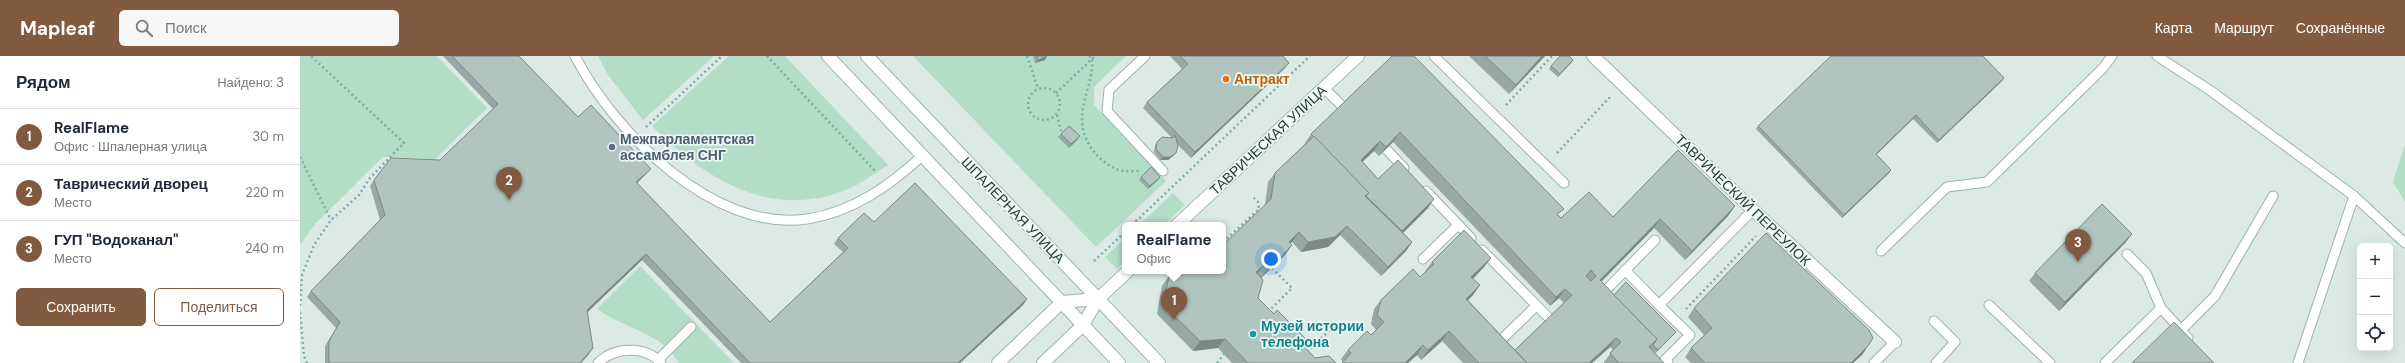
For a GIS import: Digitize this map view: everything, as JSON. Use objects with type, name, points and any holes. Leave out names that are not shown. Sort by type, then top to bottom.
[{"type":"street","name":"ШПАЛЕРНАЯ УЛИЦА","points":[[828,56],[1119,363]]},
{"type":"street","name":"ШПАЛЕРНАЯ УЛИЦА","points":[[867,56],[1159,363]]},
{"type":"street","name":"ТАВРИЧЕСКАЯ УЛИЦА","points":[[1180,222],[1358,56]]},
{"type":"street","name":"ТАВРИЧЕСКИЙ ПЕРЕУЛОК","points":[[1593,56],[1753,210],[1895,342]]},
{"type":"street","points":[[1043,363],[1083,325],[1098,299],[1125,274]]},
{"type":"street","points":[[998,363],[1062,302],[1098,299]]},
{"type":"lane","points":[[575,56],[586,77],[611,114],[634,139],[672,174],[708,195],[742,211],[772,219],[807,219],[815,217],[869,198],[888,185],[922,156]]},
{"type":"lane","points":[[1145,56],[1109,90],[1107,111],[1163,171]]},
{"type":"lane","points":[[1434,56],[1564,183]]},
{"type":"lane","points":[[1881,251],[1947,188],[1988,182],[2102,68],[2112,56]]},
{"type":"lane","points":[[2157,56],[2211,92],[2354,196],[2405,243]]},
{"type":"lane","points":[[1324,88],[1343,107]]},
{"type":"lane","points":[[1386,149],[1550,319]]},
{"type":"lane","points":[[2181,330],[2215,296],[2273,196]]},
{"type":"lane","points":[[2298,363],[2354,196]]},
{"type":"lane","points":[[1659,305],[1753,210]]},
{"type":"lane","points":[[1423,259],[1458,225]]},
{"type":"lane","points":[[1605,291],[1655,240]]},
{"type":"lane","points":[[2127,254],[2146,274],[2161,308],[2196,346]]},
{"type":"lane","points":[[1625,270],[1690,335],[1665,360],[1668,363]]},
{"type":"lane","points":[[1989,305],[2050,363]]},
{"type":"lane","points":[[1500,341],[1536,306]]},
{"type":"lane","points":[[2105,363],[2161,308]]},
{"type":"lane","points":[[1934,321],[1955,342],[1936,363]]},
{"type":"lane","points":[[598,363],[605,357],[621,351],[638,350],[659,361],[691,327]]},
{"type":"lane","points":[[1874,363],[1895,342]]},
{"type":"path","points":[[300,306],[302,276],[314,245],[331,220],[359,195],[369,179],[404,144],[311,56]]},
{"type":"path","points":[[634,139],[722,56]]},
{"type":"path","points":[[767,56],[888,185]]},
{"type":"path","points":[[1027,56],[1038,89]]},
{"type":"path","points":[[1056,93],[1095,56]]},
{"type":"path","points":[[1135,222],[1310,56]]},
{"type":"path","points":[[1496,116],[1552,56]]},
{"type":"path","points":[[1545,165],[1622,84]]},
{"type":"path","points":[[1057,115],[1052,119],[1042,120],[1030,112],[1028,101],[1030,96],[1038,89],[1045,88],[1056,93],[1061,103],[1057,115],[1061,131]]},
{"type":"path","points":[[300,157],[331,220]]},
{"type":"path","points":[[1226,239],[1259,208],[1258,202],[1253,197]]},
{"type":"path","points":[[1235,230],[1238,234]]},
{"type":"path","points":[[1675,320],[1758,234]]},
{"type":"path","points":[[1094,261],[1122,235]]},
{"type":"path","points":[[1267,313],[1292,288],[1272,268]]},
{"type":"path","points":[[300,312],[304,356],[307,363]]},
{"type":"path","points":[[1305,354],[1331,329]]},
{"type":"path","points":[[1217,363],[1224,354]]},
{"type":"green space","points":[[300,56],[437,56],[487,108],[435,159],[383,157],[315,224],[300,245]]},
{"type":"green space","points":[[598,56],[714,56],[643,120],[608,75]]},
{"type":"green space","points":[[729,56],[785,56],[888,165],[852,188],[818,198],[791,200],[765,197],[740,189],[694,163],[652,126]]},
{"type":"green space","points":[[913,56],[1126,56],[1094,87],[1094,105],[1166,181],[1096,247]]},
{"type":"green space","points":[[2405,144],[2405,202],[2393,182]]},
{"type":"green space","points":[[1173,193],[1185,205],[1167,222],[1142,222]]},
{"type":"green space","points":[[1122,241],[1122,265],[1117,269],[1105,257]]},
{"type":"green space","points":[[640,266],[734,363],[679,363],[672,353],[653,338],[607,316],[597,309]]},
{"type":"building","points":[[452,56],[519,56],[578,117],[591,105],[651,169],[636,182],[770,322],[848,248],[838,238],[864,213],[874,222],[915,183],[1027,299],[958,363],[750,363],[646,254],[587,310],[593,348],[580,363],[329,363],[329,341],[340,322],[311,291],[385,215],[374,180],[391,158],[440,160],[498,104]]},
{"type":"building","points":[[1037,56],[1047,56],[1038,60]]},
{"type":"building","points":[[1180,56],[1283,56],[1289,63],[1195,152],[1147,102],[1188,64]]},
{"type":"building","points":[[1392,56],[1414,56],[1564,209],[1557,214],[1561,218],[1589,192],[1613,217],[1678,150],[1735,206],[1692,251],[1660,219],[1600,280],[1657,339],[1649,347],[1664,363],[1619,363],[1610,353],[1621,342],[1616,338],[1589,363],[1527,363],[1515,350],[1572,295],[1565,289],[1556,297],[1400,132],[1386,147],[1380,141],[1361,160],[1378,179],[1398,160],[1434,199],[1402,231],[1366,196],[1369,193],[1311,134]],"holes":[[[1591,270],[1596,276],[1591,281],[1586,276]]]},
{"type":"building","points":[[1485,56],[1542,56],[1516,85]]},
{"type":"building","points":[[1560,56],[1569,56],[1573,60],[1560,74],[1551,66]]},
{"type":"building","points":[[1831,56],[1983,56],[2004,78],[1939,140],[1916,115],[1876,154],[1891,170],[1844,215],[1758,126]]},
{"type":"building","points":[[1069,126],[1080,136],[1071,144],[1061,134]]},
{"type":"building","points":[[1175,135],[1178,146],[1176,153],[1170,157],[1163,157],[1156,149],[1157,142],[1162,137],[1173,138]]},
{"type":"building","points":[[1314,136],[1369,193],[1365,196],[1412,242],[1388,267],[1347,226],[1335,237],[1308,242],[1299,232],[1289,242],[1292,245],[1279,259],[1267,270],[1263,266],[1256,272],[1263,280],[1258,298],[1274,314],[1277,310],[1306,339],[1301,343],[1315,358],[1329,356],[1336,363],[1248,363],[1225,339],[1200,341],[1163,305],[1169,276],[1171,274],[1226,274],[1226,242],[1271,199],[1275,173]]},
{"type":"building","points":[[1151,167],[1160,177],[1150,186],[1141,177]]},
{"type":"building","points":[[2102,204],[2132,234],[2065,302],[2035,273]]},
{"type":"building","points":[[1464,230],[1491,258],[1471,277],[1480,285],[1466,299],[1527,363],[1479,363],[1449,331],[1428,350],[1423,345],[1405,363],[1342,363],[1351,353],[1348,350],[1367,331],[1371,335],[1384,322],[1377,315],[1381,300],[1413,269],[1420,277],[1434,264],[1432,262]]},
{"type":"building","points":[[1766,233],[1869,330],[1873,338],[1868,346],[1851,363],[1705,363],[1691,348],[1712,328],[1694,308]]},
{"type":"building","points":[[1626,282],[1676,332],[1658,350],[1653,345],[1657,339],[1614,295]]},
{"type":"building","points":[[2174,322],[2214,363],[2132,363]]},
{"type":"place","name":"Антракт","points":[[1226,79]]},
{"type":"place","name":"Межпарламентская ассамблея СНГ","points":[[612,147]]},
{"type":"place","name":"Таврический дворец","points":[[509,200]]},
{"type":"place","name":"ГУП \"Водоканал\"","points":[[2078,262]]},
{"type":"place","name":"RealFlame","points":[[1174,320]]},
{"type":"place","name":"Музей истории телефона","points":[[1253,334]]}]
